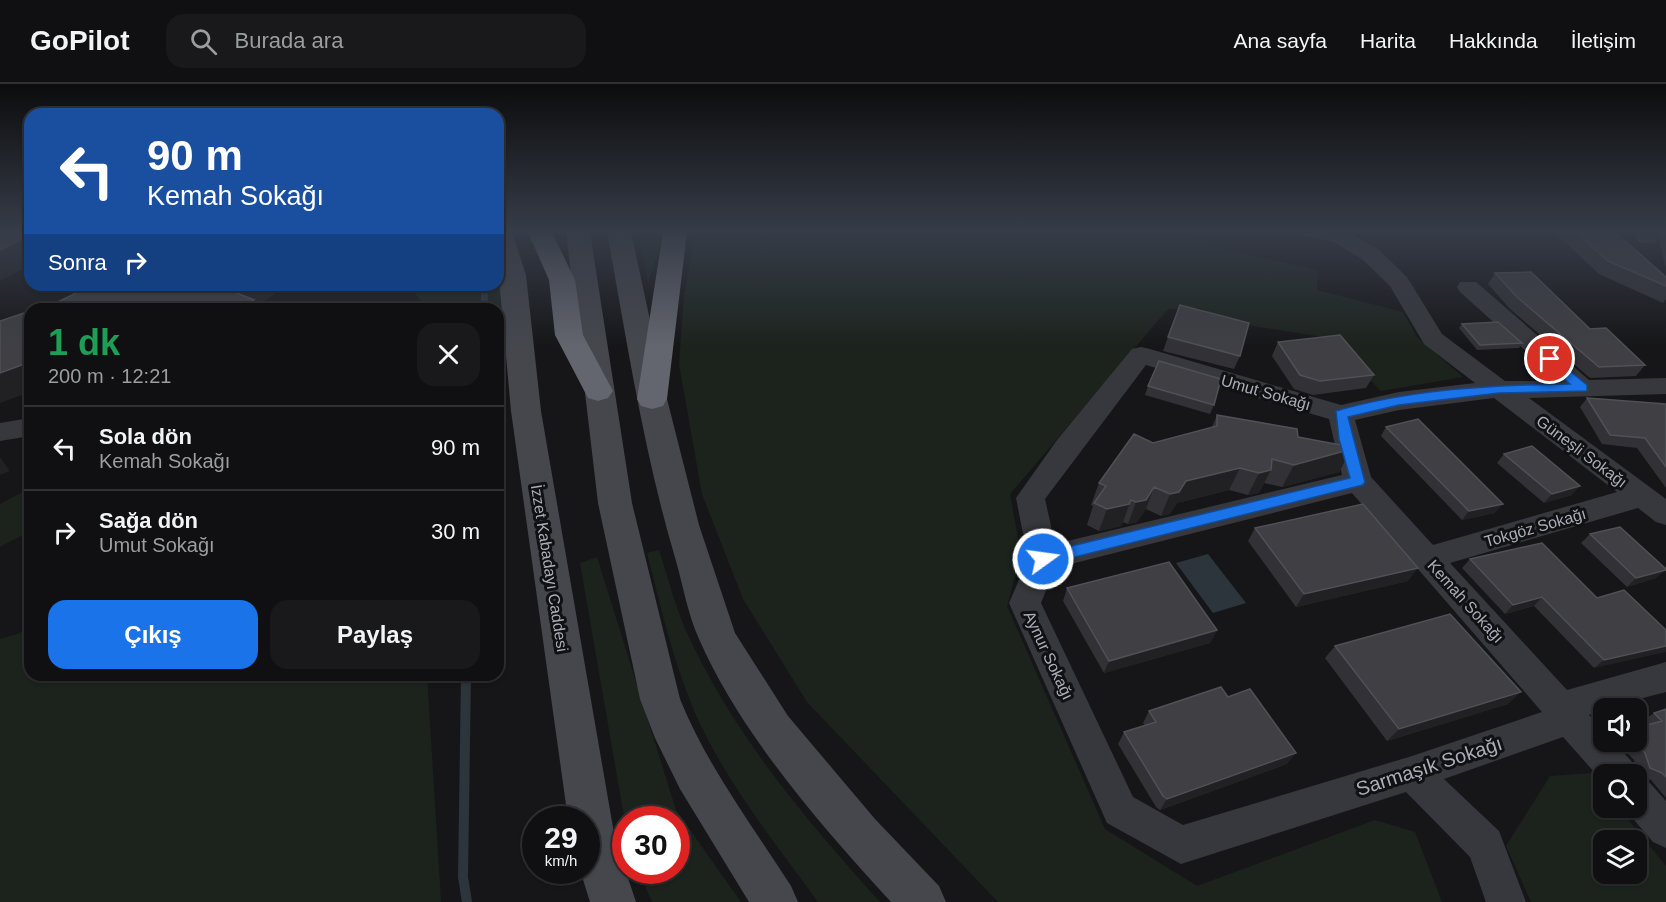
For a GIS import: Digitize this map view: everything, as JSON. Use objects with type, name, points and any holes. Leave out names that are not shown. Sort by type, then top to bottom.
[{"type":"highway","points":[[557,270],[562,280],[569,335],[598,391]]},
{"type":"highway","points":[[652,399],[670,270]]},
{"type":"main road","name":"İzzet Kabadayı Caddesi","points":[[512,270],[508,328],[526,411],[593,839],[613,902]]},
{"type":"main road","points":[[583,270],[615,503],[660,699],[675,738],[695,775],[775,902]]},
{"type":"main road","points":[[627,270],[652,399],[682,525],[717,638],[739,677],[774,729],[859,836],[922,902]]},
{"type":"street","name":"Güneşli Sokağı","points":[[1387,270],[1399,282],[1432,339],[1666,514]]},
{"type":"street","points":[[1468,287],[1582,388]]},
{"type":"street","name":"Umut Sokağı","points":[[1043,559],[1030,498],[1067,447],[1141,355],[1341,414],[1399,401],[1499,389],[1666,386]]},
{"type":"street","name":"Kemah Sokağı","points":[[1341,414],[1345,439],[1358,482],[1610,764]]},
{"type":"street","points":[[0,432],[24,428]]},
{"type":"street","points":[[1043,559],[1358,482]]},
{"type":"street","name":"Tokgöz Sokağı","points":[[1428,558],[1642,496]]},
{"type":"street","name":"Aynur Sokağı","points":[[1043,559],[1025,603],[1120,810],[1181,844]]},
{"type":"street","name":"Sarmaşık Sokağı","points":[[1181,844],[1412,773],[1571,718],[1577,702],[1666,677]]},
{"type":"street","points":[[1412,773],[1485,845],[1506,902]]},
{"type":"street","points":[[1647,807],[1666,829]]},
{"type":"shaded area","points":[[645,270],[652,270],[648,283]]},
{"type":"shaded area","points":[[689,270],[1318,270],[1317,290],[1403,312],[1417,337],[1463,377],[1381,391],[1329,338],[1241,324],[1198,308],[1168,309],[1010,494],[1021,555],[1007,606],[1105,829],[1197,886],[1375,820],[1415,832],[1442,902],[998,902],[807,702],[743,599],[702,494],[679,364],[684,294]]},
{"type":"shaded area","points":[[504,290],[507,311],[504,312],[504,303],[422,302],[413,291]]},
{"type":"shaded area","points":[[24,491],[24,534],[0,547],[0,504]]},
{"type":"shaded area","points":[[659,550],[687,633],[726,706],[798,807],[880,902],[818,902],[736,788],[696,715],[668,635],[647,553]]},
{"type":"shaded area","points":[[1208,554],[1246,603],[1213,613],[1176,563]]},
{"type":"shaded area","points":[[597,557],[675,806],[622,806],[580,563]]},
{"type":"shaded area","points":[[24,629],[24,681],[427,681],[441,902],[0,902],[0,639],[20,633]]},
{"type":"shaded area","points":[[1590,773],[1593,777],[1593,818],[1627,818],[1637,830],[1593,830],[1593,884],[1647,884],[1647,843],[1666,866],[1666,902],[1531,902],[1506,846],[1550,776]]},
{"type":"shaded area","points":[[690,830],[741,902],[652,902],[644,884],[690,884]]},
{"type":"building","points":[[1629,270],[1658,270],[1666,277],[1666,286]]},
{"type":"building","points":[[1531,272],[1590,329],[1606,328],[1645,365],[1599,367],[1517,297],[1495,273]]},
{"type":"building","points":[[80,291],[232,291],[254,300],[249,303],[54,303]]},
{"type":"building","points":[[1180,305],[1249,323],[1240,356],[1168,337]]},
{"type":"building","points":[[24,313],[24,364],[0,373],[0,321]]},
{"type":"building","points":[[1498,322],[1522,343],[1480,345],[1462,324]]},
{"type":"building","points":[[1340,335],[1374,375],[1320,381],[1300,375],[1278,342]]},
{"type":"building","points":[[1159,361],[1221,379],[1214,405],[1148,386]]},
{"type":"building","points":[[1587,398],[1666,404],[1666,467],[1645,438],[1610,435]]},
{"type":"building","points":[[1217,415],[1297,429],[1298,437],[1352,447],[1352,449],[1294,465],[1272,459],[1271,470],[1259,473],[1240,468],[1186,481],[1179,492],[1170,494],[1154,487],[1146,500],[1136,502],[1131,500],[1129,504],[1107,509],[1094,503],[1106,486],[1099,483],[1134,434],[1153,443],[1217,426]]},
{"type":"building","points":[[1418,419],[1503,504],[1469,511],[1386,427]]},
{"type":"building","points":[[1532,446],[1580,486],[1552,494],[1504,454]]},
{"type":"building","points":[[1363,504],[1418,568],[1304,594],[1255,528]]},
{"type":"building","points":[[1620,527],[1666,570],[1636,578],[1590,534]]},
{"type":"building","points":[[1542,543],[1597,598],[1624,590],[1666,630],[1666,646],[1604,660],[1542,597],[1513,605],[1470,559]]},
{"type":"building","points":[[1169,562],[1217,630],[1109,661],[1067,588]]},
{"type":"building","points":[[1450,614],[1521,692],[1399,729],[1335,646]]},
{"type":"building","points":[[1221,687],[1228,697],[1250,689],[1296,753],[1167,799],[1124,732],[1156,722],[1149,711]]},
{"type":"building","points":[[1666,709],[1666,777],[1650,768],[1644,752],[1647,752],[1647,725],[1662,721],[1654,713]]},
{"type":"waterway","points":[[484,303],[485,291]]},
{"type":"waterway","points":[[466,681],[463,877],[467,902]]},
{"type":"route","points":[[1043,559],[1358,482],[1345,439],[1341,414],[1399,401],[1499,389],[1582,388],[1550,359]]}]
